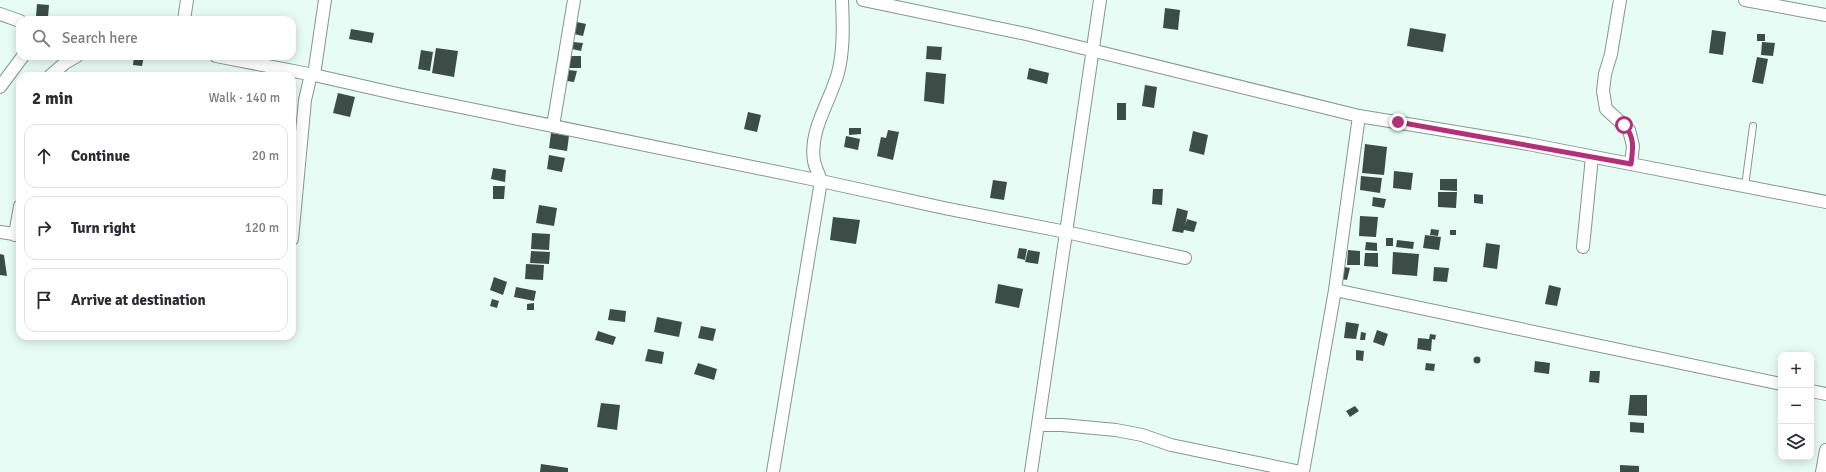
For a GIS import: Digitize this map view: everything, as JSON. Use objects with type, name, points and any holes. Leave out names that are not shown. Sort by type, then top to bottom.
[{"type":"street","points":[[185,16],[187,0]]},
{"type":"street","points":[[296,196],[305,100],[313,75],[325,0]]},
{"type":"street","points":[[553,126],[574,0]]},
{"type":"street","points":[[773,472],[821,181],[814,161],[813,142],[816,128],[838,73],[843,38],[842,0]]},
{"type":"street","points":[[863,0],[962,20],[1359,116],[1631,164],[1826,202]]},
{"type":"street","points":[[1031,472],[1091,51],[1100,0]]},
{"type":"street","points":[[1620,0],[1603,91],[1606,109],[1629,130],[1633,146],[1631,164]]},
{"type":"street","points":[[1745,0],[1826,16]]},
{"type":"street","points":[[0,14],[16,20]]},
{"type":"street","points":[[0,87],[20,60]]},
{"type":"street","points":[[52,72],[70,60]]},
{"type":"street","points":[[236,60],[313,75],[402,96],[821,181],[1185,258]]},
{"type":"street","points":[[1038,425],[1062,425],[1116,430],[1142,435],[1171,445],[1302,472],[1335,290],[1359,116]]},
{"type":"street","points":[[1583,247],[1592,157]]},
{"type":"street","points":[[0,232],[16,235]]},
{"type":"street","points":[[1335,290],[1778,383]]},
{"type":"street","points":[[1814,392],[1826,394]]},
{"type":"street","points":[[1822,472],[1826,450]]},
{"type":"lane","points":[[1745,186],[1752,126]]},
{"type":"building","points":[[37,4],[49,5],[48,16],[36,16]]},
{"type":"building","points":[[1165,8],[1180,10],[1178,30],[1163,28]]},
{"type":"building","points":[[577,22],[586,24],[583,36],[574,34]]},
{"type":"building","points":[[1410,28],[1446,34],[1443,52],[1407,46]]},
{"type":"building","points":[[351,29],[374,33],[372,43],[349,39]]},
{"type":"building","points":[[1712,30],[1726,32],[1723,55],[1709,53]]},
{"type":"building","points":[[1757,34],[1765,34],[1765,41],[1757,41]]},
{"type":"building","points":[[573,42],[583,43],[581,51],[572,49]]},
{"type":"building","points":[[1762,42],[1775,43],[1773,56],[1761,55]]},
{"type":"building","points":[[927,46],[942,47],[941,60],[926,59]]},
{"type":"building","points":[[436,48],[458,51],[454,77],[432,73]]},
{"type":"building","points":[[421,50],[433,52],[430,71],[418,69]]},
{"type":"building","points":[[570,56],[581,56],[581,68],[570,68]]},
{"type":"building","points":[[1757,57],[1768,59],[1763,84],[1752,82]]},
{"type":"building","points":[[134,60],[143,60],[142,66],[133,65]]},
{"type":"building","points":[[1029,68],[1049,73],[1047,84],[1027,79]]},
{"type":"building","points":[[569,70],[577,71],[574,82],[567,81]]},
{"type":"building","points":[[926,72],[946,74],[944,104],[924,101]]},
{"type":"building","points":[[1145,85],[1157,87],[1154,108],[1142,106]]},
{"type":"building","points":[[338,93],[355,97],[350,117],[333,113]]},
{"type":"building","points":[[1117,103],[1126,103],[1126,120],[1117,120]]},
{"type":"building","points":[[748,112],[761,115],[757,132],[744,129]]},
{"type":"building","points":[[849,128],[861,128],[861,134],[849,135]]},
{"type":"building","points":[[888,130],[899,132],[893,160],[877,156],[881,137],[886,138]]},
{"type":"building","points":[[1193,131],[1208,135],[1204,155],[1189,151]]},
{"type":"building","points":[[551,133],[569,136],[567,151],[549,148]]},
{"type":"building","points":[[846,136],[860,139],[858,150],[844,147]]},
{"type":"building","points":[[1365,144],[1387,147],[1384,175],[1362,173]]},
{"type":"building","points":[[549,155],[565,158],[562,172],[547,169]]},
{"type":"building","points":[[493,168],[506,170],[505,182],[491,179]]},
{"type":"building","points":[[1394,171],[1413,173],[1411,190],[1393,188]]},
{"type":"building","points":[[1361,176],[1382,178],[1380,193],[1360,190]]},
{"type":"building","points":[[1440,179],[1457,179],[1457,191],[1440,190]]},
{"type":"building","points":[[993,180],[1007,182],[1004,200],[990,198]]},
{"type":"building","points":[[493,186],[505,186],[504,199],[493,199]]},
{"type":"building","points":[[1153,189],[1163,189],[1162,205],[1152,204]]},
{"type":"building","points":[[1438,192],[1457,192],[1456,208],[1438,207]]},
{"type":"building","points":[[1474,194],[1483,195],[1483,204],[1474,203]]},
{"type":"building","points":[[1373,197],[1386,199],[1384,208],[1372,206]]},
{"type":"building","points":[[539,205],[557,208],[554,226],[536,223]]},
{"type":"building","points":[[1177,208],[1188,211],[1185,226],[1187,219],[1197,222],[1194,232],[1184,230],[1183,233],[1172,231]]},
{"type":"building","points":[[1360,216],[1378,217],[1376,237],[1359,236]]},
{"type":"building","points":[[833,217],[860,220],[856,244],[830,240]]},
{"type":"building","points":[[1431,229],[1439,230],[1438,236],[1430,235]]},
{"type":"building","points":[[1450,230],[1456,230],[1456,235],[1450,235]]},
{"type":"building","points":[[532,233],[550,234],[549,250],[531,249]]},
{"type":"building","points":[[1425,235],[1441,237],[1439,250],[1423,248]]},
{"type":"building","points":[[1386,238],[1393,238],[1393,246],[1386,246]]},
{"type":"building","points":[[1397,240],[1414,242],[1413,249],[1396,247]]},
{"type":"building","points":[[1366,242],[1377,243],[1377,251],[1365,250]]},
{"type":"building","points":[[1486,243],[1500,245],[1497,269],[1483,267]]},
{"type":"building","points":[[1019,248],[1027,249],[1025,260],[1017,258]]},
{"type":"building","points":[[1028,250],[1040,252],[1038,264],[1025,262]]},
{"type":"building","points":[[1348,250],[1360,251],[1360,265],[1347,265]]},
{"type":"building","points":[[531,251],[550,252],[549,264],[530,263]]},
{"type":"building","points":[[1393,252],[1419,254],[1417,276],[1392,274]]},
{"type":"building","points":[[1365,253],[1378,253],[1378,267],[1364,266]]},
{"type":"building","points":[[0,254],[4,255],[7,276],[0,275]]},
{"type":"building","points":[[526,264],[544,265],[543,280],[525,279]]},
{"type":"building","points":[[1344,267],[1350,268],[1347,280],[1341,279]]},
{"type":"building","points":[[1434,267],[1449,268],[1447,282],[1433,281]]},
{"type":"building","points":[[494,277],[507,282],[503,295],[490,290]]},
{"type":"building","points":[[998,284],[1023,289],[1019,308],[995,303]]},
{"type":"building","points":[[1549,285],[1561,288],[1557,306],[1545,304]]},
{"type":"building","points":[[516,287],[536,291],[534,301],[514,297]]},
{"type":"building","points":[[492,299],[499,301],[497,308],[490,306]]},
{"type":"building","points":[[534,303],[534,310],[527,310],[527,304]]},
{"type":"building","points":[[610,309],[626,311],[625,322],[608,320]]},
{"type":"building","points":[[657,317],[682,322],[679,337],[654,332]]},
{"type":"building","points":[[1346,322],[1359,324],[1356,339],[1344,338]]},
{"type":"building","points":[[701,326],[716,329],[713,341],[698,338]]},
{"type":"building","points":[[1377,330],[1388,334],[1384,346],[1373,342]]},
{"type":"building","points":[[598,331],[616,337],[613,345],[595,340]]},
{"type":"building","points":[[1361,332],[1366,333],[1365,340],[1360,340]]},
{"type":"building","points":[[1430,334],[1436,335],[1435,340],[1432,339],[1431,351],[1417,349],[1418,338],[1429,339]]},
{"type":"building","points":[[648,349],[664,352],[662,364],[645,361]]},
{"type":"building","points":[[1356,350],[1364,351],[1363,361],[1356,360]]},
{"type":"building","points":[[1477,357],[1480,360],[1477,363],[1474,360]]},
{"type":"building","points":[[1535,361],[1550,363],[1549,374],[1534,372]]},
{"type":"building","points":[[698,363],[717,369],[714,380],[694,374]]},
{"type":"building","points":[[1426,363],[1435,364],[1434,371],[1425,370]]},
{"type":"building","points":[[1590,371],[1600,371],[1599,383],[1589,382]]},
{"type":"building","points":[[1630,395],[1647,395],[1647,416],[1628,415]]},
{"type":"building","points":[[601,403],[620,405],[617,430],[597,427]]},
{"type":"building","points":[[1355,406],[1359,411],[1350,417],[1346,411]]},
{"type":"building","points":[[1630,422],[1644,423],[1644,433],[1630,432]]},
{"type":"building","points":[[541,464],[568,468],[568,472],[540,472]]},
{"type":"building","points":[[1620,465],[1639,466],[1639,472],[1620,472]]},
{"type":"route","points":[[1398,122],[1528,144],[1631,164],[1633,146],[1629,130],[1624,125]]}]
